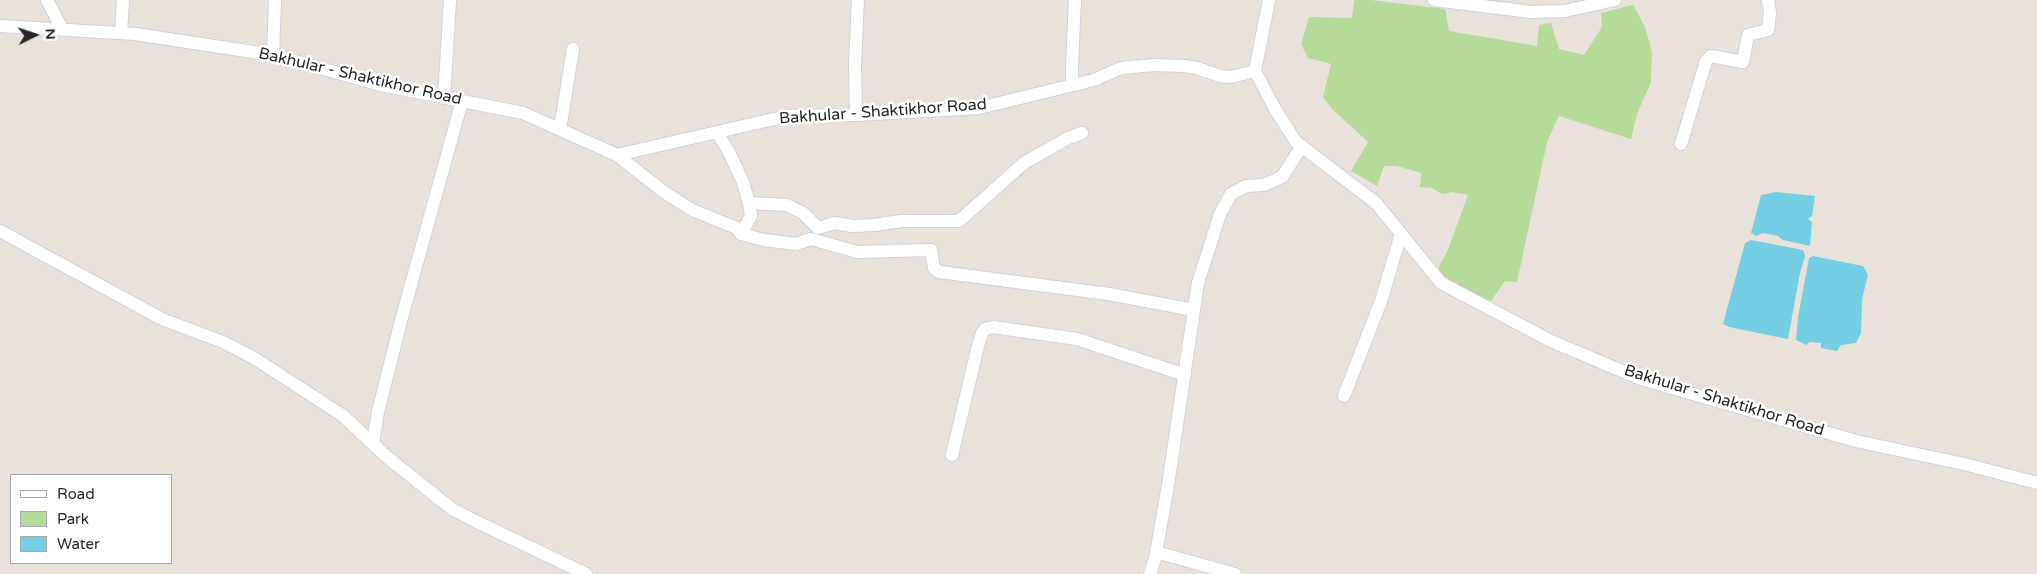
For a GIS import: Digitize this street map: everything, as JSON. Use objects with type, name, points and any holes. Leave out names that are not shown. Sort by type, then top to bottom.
[{"type":"street","points":[[47,0],[62,29]]},
{"type":"street","points":[[121,33],[123,0]]},
{"type":"street","points":[[273,55],[275,0]]},
{"type":"street","points":[[444,98],[450,0]]},
{"type":"street","points":[[856,115],[855,64],[858,0]]},
{"type":"street","points":[[1072,85],[1075,0]]},
{"type":"street","points":[[1255,71],[1269,0]]},
{"type":"street","points":[[1434,0],[1531,12],[1565,11],[1615,0]]},
{"type":"street","points":[[1682,144],[1706,61],[1711,56],[1743,62],[1748,35],[1768,30],[1770,14],[1768,0]]},
{"type":"street","name":"Bakhular - Shaktikhor Road","points":[[0,26],[121,33],[273,55],[381,85],[523,113],[617,155],[787,116],[856,115],[979,108],[1094,80],[1121,68],[1154,65],[1197,68],[1220,76],[1239,76],[1255,71],[1275,109],[1296,142],[1376,203],[1441,282],[1551,341],[1642,379],[1856,441],[1964,464],[2037,483]]},
{"type":"street","points":[[560,129],[574,49]]},
{"type":"street","points":[[373,443],[378,412],[404,308],[462,101]]},
{"type":"street","points":[[718,133],[743,182],[749,203],[751,216],[740,234]]},
{"type":"street","points":[[749,203],[787,205],[803,213],[818,228],[834,223],[852,226],[874,225],[901,220],[959,221],[1009,174],[1068,138],[1082,133]]},
{"type":"street","points":[[1150,574],[1156,552],[1186,375],[1198,283],[1220,214],[1231,194],[1246,186],[1264,185],[1282,176],[1302,146]]},
{"type":"street","points":[[617,155],[664,192],[692,210],[738,228],[740,234]]},
{"type":"street","points":[[0,231],[162,319],[223,342],[254,358],[342,415],[387,457],[452,509],[586,574]]},
{"type":"street","points":[[740,234],[764,240],[796,244],[812,239],[857,252],[931,250],[934,268],[938,272],[1109,294],[1194,310]]},
{"type":"street","points":[[1344,396],[1381,301],[1401,234]]},
{"type":"street","points":[[952,455],[978,346],[985,329],[993,327],[1077,339],[1186,375]]},
{"type":"street","points":[[1156,552],[1235,574]]},
{"type":"green space","points":[[1354,0],[1371,0],[1445,9],[1449,31],[1537,46],[1539,25],[1551,23],[1559,49],[1584,55],[1602,27],[1601,13],[1633,5],[1645,27],[1652,53],[1651,82],[1637,114],[1631,139],[1559,116],[1547,142],[1517,282],[1505,281],[1491,301],[1459,288],[1437,270],[1447,252],[1468,195],[1452,192],[1442,194],[1432,188],[1420,187],[1421,173],[1397,166],[1384,166],[1377,186],[1351,171],[1368,142],[1332,109],[1323,97],[1331,64],[1308,58],[1301,44],[1309,17],[1352,18]]},
{"type":"water","points":[[1776,192],[1815,196],[1812,216],[1808,219],[1812,222],[1810,246],[1783,240],[1778,236],[1763,233],[1756,236],[1751,233],[1761,195]]},
{"type":"water","points":[[1751,240],[1803,250],[1805,256],[1788,339],[1729,327],[1723,324],[1745,243]]},
{"type":"water","points":[[1813,256],[1863,266],[1868,275],[1862,299],[1861,333],[1856,343],[1841,345],[1837,351],[1821,348],[1821,343],[1810,342],[1806,345],[1796,340],[1798,317],[1809,258]]}]
